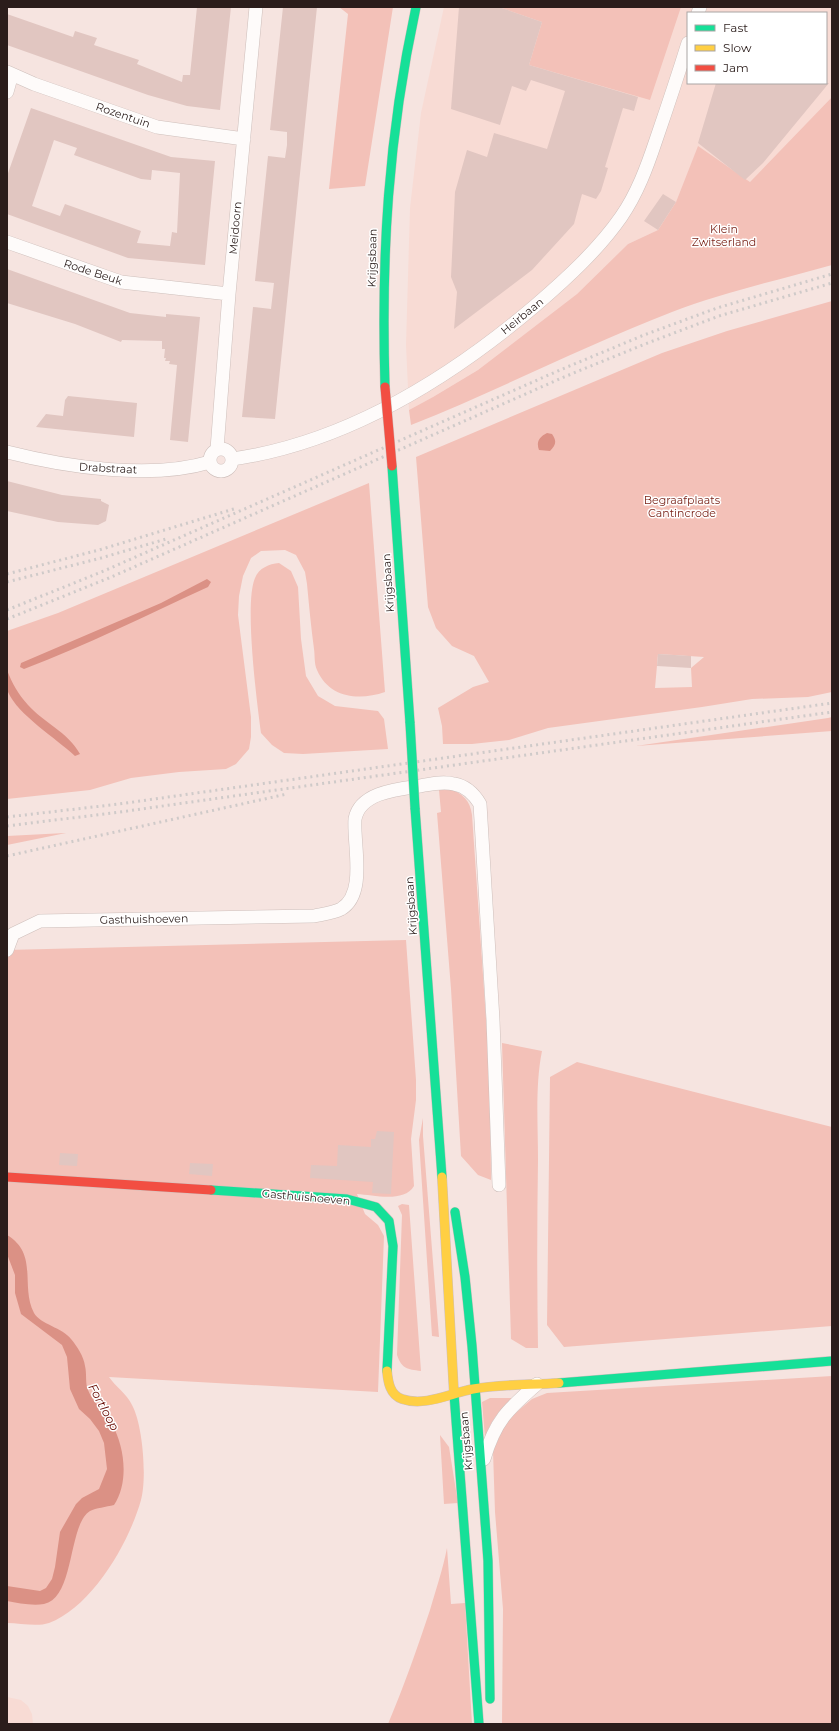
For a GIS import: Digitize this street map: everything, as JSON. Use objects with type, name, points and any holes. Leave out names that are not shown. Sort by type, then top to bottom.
[{"type":"main road","name":"Krijgsbaan","points":[[416,7],[396,115],[384,228],[383,295],[386,387],[415,808],[442,1159],[442,1200],[454,1395],[479,1724]]},
{"type":"main road","name":"Krijgsbaan","points":[[442,1159],[454,1206],[465,1277],[472,1346],[489,1576],[489,1709]]},
{"type":"main road","name":"Gasthuishoeven","points":[[7,1177],[347,1199],[376,1207],[389,1221],[393,1246],[386,1366],[389,1387],[400,1399],[411,1401],[433,1400],[474,1389],[832,1361]]},
{"type":"street","name":"Meidoorn","points":[[217,449],[229,294],[256,7]]},
{"type":"street","name":"Heirbaan","points":[[232,460],[265,455],[317,438],[380,410],[450,370],[549,294],[602,241],[621,217],[642,181],[687,46]]},
{"type":"street","name":"Rozentuin","points":[[10,73],[34,84],[157,127],[244,139]]},
{"type":"street","points":[[7,92],[10,73]]},
{"type":"street","name":"Rode Beuk","points":[[7,242],[122,282],[229,294]]},
{"type":"street","points":[[217,449],[224,449],[230,453],[232,460],[231,466],[226,470],[219,471],[213,468],[210,462],[211,454],[217,449]]},
{"type":"street","name":"Drabstraat","points":[[7,452],[51,462],[96,468],[178,469],[192,468],[210,462]]},
{"type":"street","name":"Gasthuishoeven","points":[[7,950],[13,934],[26,926],[40,921],[314,916],[328,914],[340,909],[350,902],[355,891],[357,876],[355,819],[357,812],[369,800],[389,791],[443,782],[455,784],[470,791],[480,804],[493,1020],[499,1185]]},
{"type":"street","points":[[481,1470],[488,1445],[498,1422],[520,1399],[538,1384]]},
{"type":"shaded area","points":[[444,7],[832,7],[832,97],[750,182],[698,147],[676,202],[658,230],[628,244],[577,294],[478,370],[409,410],[406,345],[410,208],[421,113]]},
{"type":"shaded area","points":[[547,433],[552,434],[555,439],[555,445],[550,451],[539,450],[539,440]]},
{"type":"shaded area","points":[[207,579],[211,582],[208,587],[117,630],[24,669],[20,667],[21,663],[161,603]]},
{"type":"shaded area","points":[[7,670],[21,697],[34,711],[69,739],[80,754],[75,756],[38,726],[13,701],[7,690]]},
{"type":"shaded area","points":[[7,1235],[17,1243],[23,1251],[26,1261],[28,1292],[34,1313],[41,1320],[67,1335],[82,1355],[86,1369],[88,1390],[112,1424],[120,1444],[124,1465],[122,1486],[114,1505],[90,1511],[83,1518],[78,1530],[61,1589],[54,1599],[39,1605],[7,1601],[7,1586],[40,1591],[46,1588],[52,1579],[55,1567],[60,1532],[76,1504],[82,1498],[99,1489],[107,1469],[104,1443],[99,1431],[90,1419],[79,1409],[70,1389],[67,1357],[62,1345],[21,1314],[15,1293],[15,1275],[7,1254]]},
{"type":"shaded area","points":[[7,1697],[21,1700],[28,1706],[32,1714],[33,1724],[7,1724]]},
{"type":"green space","points":[[339,7],[393,7],[365,186],[329,189],[348,14]]},
{"type":"green space","points":[[499,7],[681,7],[650,100],[529,65],[542,22]]},
{"type":"green space","name":"Klein Zwitserland","points":[[832,97],[832,265],[732,292],[672,312],[606,339],[411,425],[409,410],[478,370],[577,294],[628,244],[658,230],[676,202],[698,146],[750,182]]},
{"type":"green space","name":"Begraafplaats Cantincrode","points":[[832,301],[832,692],[808,697],[752,699],[548,728],[509,740],[472,744],[443,744],[442,726],[438,708],[473,687],[489,682],[474,656],[452,646],[436,628],[428,607],[416,457],[662,353],[727,331]],"holes":[[[658,654],[704,657],[691,668],[692,687],[655,688]]]},
{"type":"green space","points":[[369,483],[385,692],[375,695],[355,696],[337,692],[329,687],[322,679],[315,665],[305,572],[296,555],[285,550],[261,551],[251,558],[243,576],[239,596],[238,615],[251,717],[251,737],[249,749],[236,764],[226,769],[179,772],[131,778],[90,790],[7,799],[7,631],[58,613]]},
{"type":"green space","points":[[279,563],[291,571],[298,587],[301,639],[306,676],[318,696],[335,706],[378,711],[384,719],[388,749],[303,754],[284,753],[272,745],[261,733],[252,654],[252,591],[255,578],[259,572],[272,564]]},
{"type":"green space","points":[[832,717],[832,731],[636,746],[828,718]]},
{"type":"green space","points":[[449,788],[462,795],[468,801],[472,815],[490,1077],[491,1180],[478,1175],[461,1156],[451,989],[437,813],[441,812],[439,790]]},
{"type":"green space","points":[[66,833],[7,845],[7,836]]},
{"type":"green space","points":[[406,940],[416,1080],[416,1100],[411,1139],[414,1186],[403,1195],[396,1196],[388,1197],[357,1194],[365,1214],[378,1225],[384,1236],[378,1392],[109,1377],[132,1405],[139,1425],[143,1452],[143,1490],[141,1500],[128,1535],[107,1572],[80,1603],[65,1615],[44,1624],[34,1625],[7,1623],[7,950]]},
{"type":"green space","points":[[502,1043],[542,1051],[538,1078],[537,1105],[538,1348],[526,1348],[511,1339]]},
{"type":"green space","points":[[577,1062],[832,1127],[832,1326],[564,1347],[547,1325],[550,1077]]},
{"type":"green space","points":[[423,1118],[423,1136],[439,1337],[432,1336],[419,1140]]},
{"type":"green space","points":[[402,1204],[409,1205],[421,1371],[412,1370],[403,1366],[397,1355],[402,1215],[398,1206]]},
{"type":"green space","points":[[832,1376],[832,1724],[502,1724],[503,1609],[495,1512],[493,1451],[507,1420],[532,1399],[547,1393]]},
{"type":"green space","points":[[490,1398],[513,1398],[496,1416],[485,1438],[482,1402]]},
{"type":"green space","points":[[440,1435],[449,1447],[458,1503],[444,1504]]},
{"type":"green space","points":[[447,1548],[451,1604],[465,1603],[472,1724],[388,1724],[430,1610]]},
{"type":"building","points":[[197,7],[231,7],[220,110],[187,106],[148,95],[7,45],[7,14],[73,37],[75,31],[97,38],[94,45],[139,60],[137,64],[182,82],[183,75],[190,75]]},
{"type":"building","points":[[283,7],[317,7],[275,419],[242,417],[253,307],[271,309],[274,283],[255,281],[268,156],[285,158],[287,145],[287,132],[270,130]]},
{"type":"building","points":[[459,7],[499,7],[542,22],[529,65],[638,97],[634,111],[623,108],[605,167],[608,168],[601,191],[596,199],[582,194],[574,224],[532,270],[454,329],[457,292],[451,277],[455,192],[467,150],[487,157],[494,133],[547,149],[565,91],[531,80],[526,91],[512,86],[500,125],[451,109]]},
{"type":"building","points":[[829,83],[763,163],[745,180],[698,143],[716,84]]},
{"type":"building","points":[[31,108],[171,157],[215,161],[205,265],[128,258],[7,214],[7,176]],"holes":[[[54,140],[77,148],[74,155],[141,179],[151,180],[152,170],[180,173],[177,233],[172,232],[170,246],[137,243],[141,231],[65,204],[60,216],[32,206]]]},
{"type":"building","points":[[663,194],[676,202],[658,230],[644,221]]},
{"type":"building","points":[[7,269],[130,313],[166,317],[166,314],[200,317],[188,442],[170,440],[177,365],[169,364],[170,361],[165,361],[165,349],[162,349],[162,341],[122,340],[121,342],[75,324],[7,303]]},
{"type":"building","points":[[68,396],[137,403],[134,437],[36,427],[46,414],[63,416],[65,400]]},
{"type":"building","points":[[7,481],[62,495],[101,499],[101,501],[109,505],[106,521],[98,525],[58,522],[7,511]]},
{"type":"building","points":[[658,654],[691,656],[691,668],[657,666]]},
{"type":"building","points":[[377,1131],[394,1132],[391,1194],[372,1193],[373,1182],[310,1178],[311,1165],[337,1166],[338,1145],[371,1147],[371,1139],[375,1139]]},
{"type":"building","points":[[60,1153],[78,1154],[77,1166],[59,1165]]},
{"type":"building","points":[[190,1163],[213,1164],[212,1176],[189,1174]]},
{"type":"railway","points":[[7,610],[106,570],[560,370],[644,335],[717,308],[832,274]]},
{"type":"railway","points":[[7,619],[109,578],[564,377],[645,344],[719,316],[832,283]]},
{"type":"railway","points":[[7,574],[99,550],[237,508]]},
{"type":"railway","points":[[7,582],[101,558],[166,539]]},
{"type":"railway","points":[[7,817],[119,804],[832,703]]},
{"type":"railway","points":[[7,826],[120,812],[832,712]]},
{"type":"railway","points":[[7,856],[287,794]]},
{"type":"traffic: fast","points":[[385,387],[384,290],[388,196],[406,55],[416,7]]},
{"type":"traffic: fast","points":[[392,466],[410,723]]},
{"type":"traffic: fast","points":[[410,723],[415,808]]},
{"type":"traffic: fast","points":[[415,808],[442,1177]]},
{"type":"traffic: fast","points":[[211,1190],[347,1199],[376,1207],[389,1221],[393,1246],[387,1371]]},
{"type":"traffic: fast","points":[[455,1212],[465,1277],[472,1346],[488,1561],[490,1699]]},
{"type":"traffic: fast","points":[[559,1383],[832,1361]]},
{"type":"traffic: fast","points":[[454,1394],[479,1724]]},
{"type":"traffic: slow","points":[[442,1177],[454,1394]]},
{"type":"traffic: slow","points":[[387,1371],[389,1384],[392,1391],[398,1397],[411,1401],[429,1400],[484,1387],[559,1383]]},
{"type":"traffic: jam","points":[[385,387],[392,466]]},
{"type":"traffic: jam","points":[[7,1177],[211,1190]]},
{"type":"water label","name":"Fortloop","points":[[104,1407]]}]
